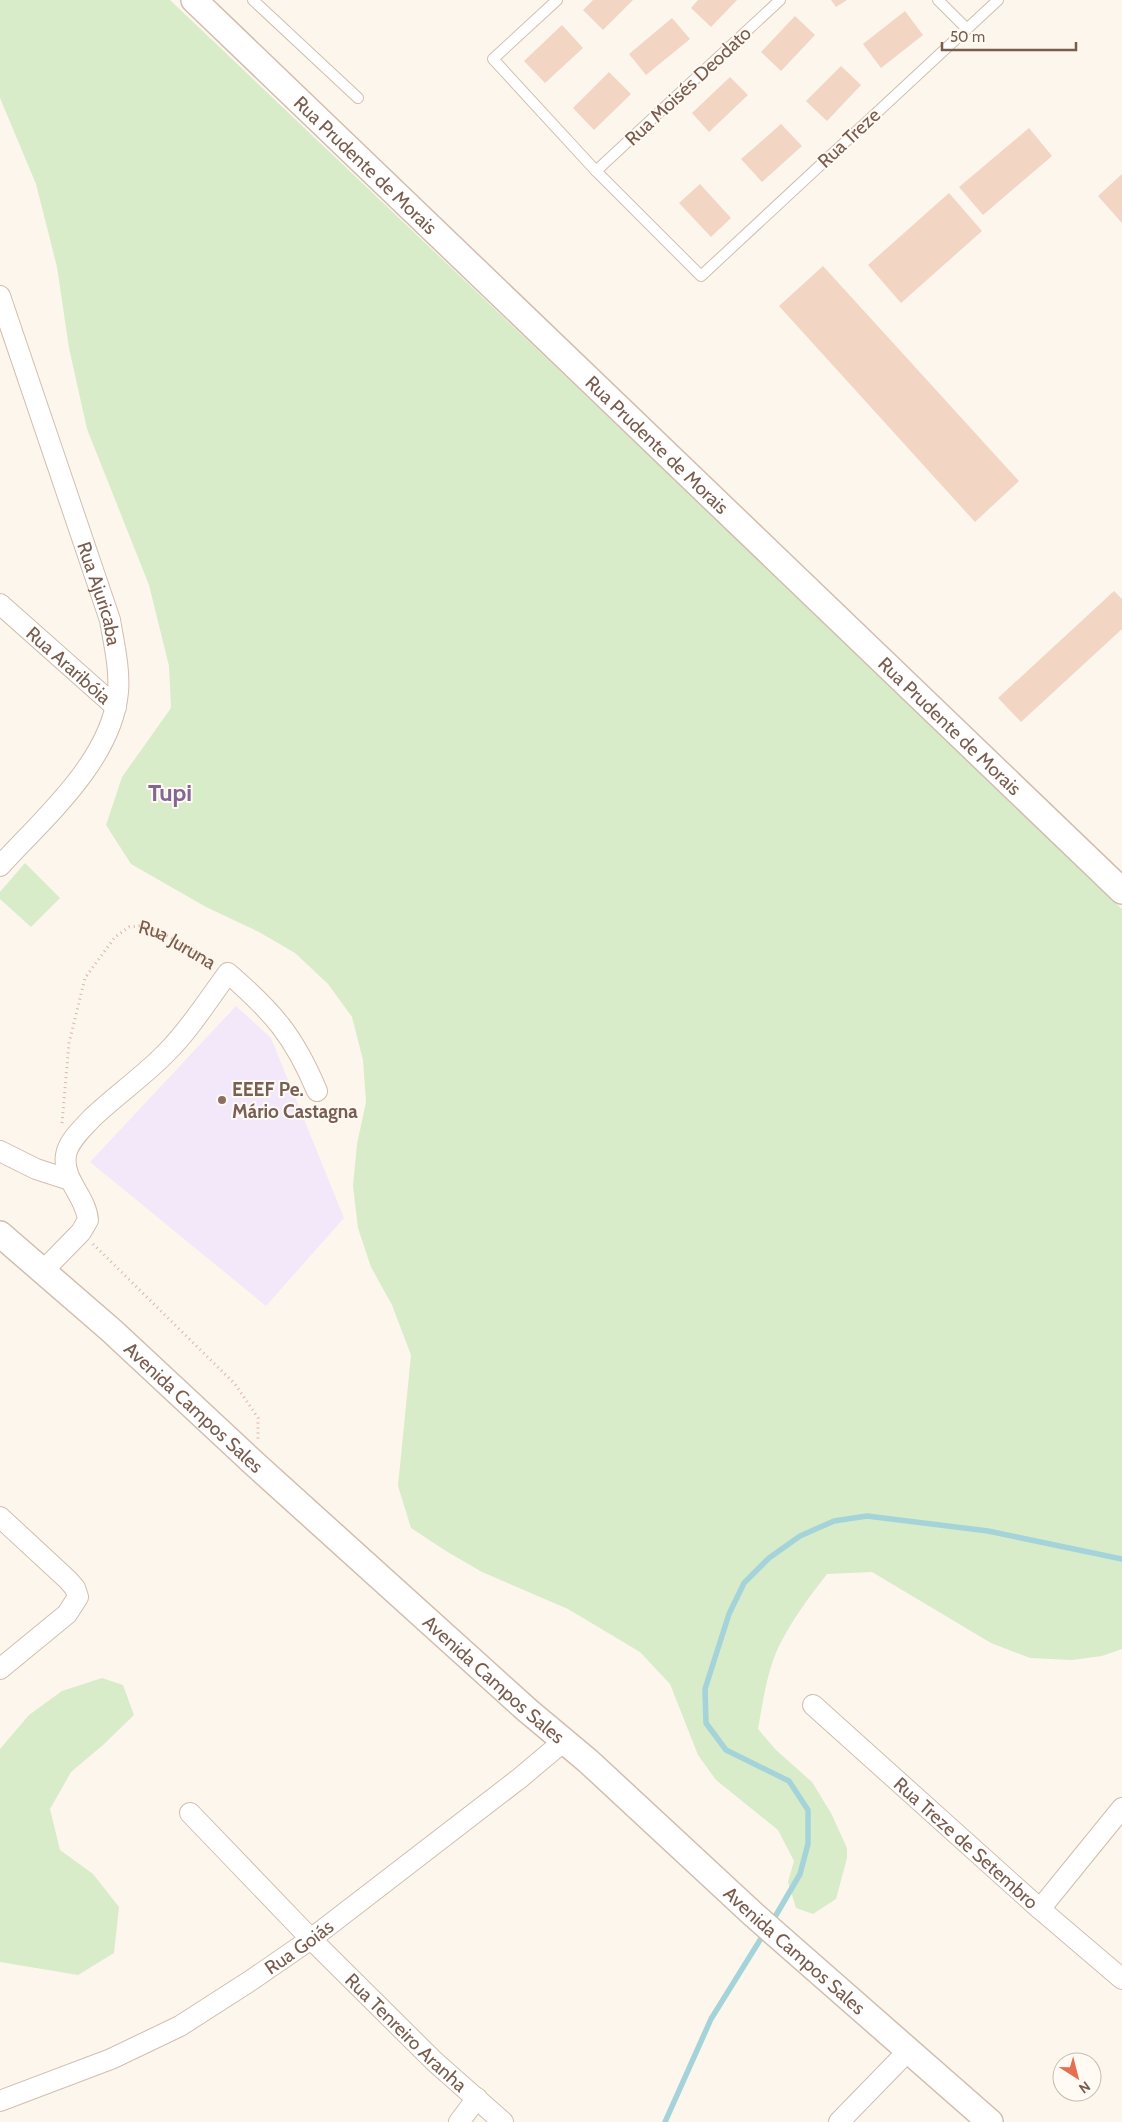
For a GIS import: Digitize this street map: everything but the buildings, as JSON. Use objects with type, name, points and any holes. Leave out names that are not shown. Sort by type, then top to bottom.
[{"type":"street","name":"Rua Prudente de Morais","points":[[194,0],[1122,891]]},
{"type":"street","name":"Rua Ajuricaba","points":[[0,296],[110,620],[117,665],[118,691],[116,707],[94,758],[68,792],[0,866]]},
{"type":"street","name":"Rua Araribóia","points":[[0,604],[116,707]]},
{"type":"street","name":"Rua Juruna","points":[[228,973],[256,997],[282,1026],[295,1044],[317,1091]]},
{"type":"street","points":[[42,1272],[81,1232],[86,1224],[87,1214],[70,1180],[66,1154],[81,1129],[166,1053],[182,1036],[228,973]]},
{"type":"street","points":[[0,1151],[36,1169],[70,1180]]},
{"type":"street","name":"Avenida Campos Sales","points":[[0,1234],[112,1331],[258,1467],[564,1741],[754,1915],[990,2122]]},
{"type":"street","points":[[0,1517],[68,1580],[77,1592],[76,1600],[67,1614],[0,1669]]},
{"type":"street","name":"Rua Treze de Setembro","points":[[812,1705],[1122,1980]]},
{"type":"street","name":"Rua Goiás","points":[[0,2101],[111,2059],[180,2026],[250,1982],[311,1939],[520,1778],[564,1741]]},
{"type":"street","points":[[1040,1909],[1122,1808]]},
{"type":"street","name":"Rua Tenreiro Aranha","points":[[190,1813],[311,1939],[436,2062],[503,2122]]},
{"type":"street","points":[[839,2122],[909,2050]]},
{"type":"street","points":[[459,2122],[477,2098]]},
{"type":"lane","points":[[253,0],[358,98]]},
{"type":"lane","points":[[557,0],[493,59],[596,171]]},
{"type":"lane","name":"Rua Moisés Deodato","points":[[596,171],[780,0]]},
{"type":"lane","points":[[938,0],[967,29]]},
{"type":"lane","name":"Rua Treze","points":[[596,171],[701,276],[998,0]]},
{"type":"path","name":"Rua Juruna","points":[[66,1154],[61,1132],[70,1043],[85,978],[114,937],[129,927],[139,926],[159,931],[228,973]]},
{"type":"path","points":[[81,1232],[235,1384],[258,1418],[258,1467]]},
{"type":"shaded area","name":"EEEF Pe. Mário Castagna","points":[[236,1006],[271,1038],[344,1218],[266,1306],[90,1162]]},
{"type":"green space","points":[[0,0],[170,0],[1122,909],[1122,1649],[1102,1656],[1072,1660],[1030,1658],[991,1643],[872,1572],[827,1574],[789,1627],[779,1646],[768,1676],[758,1729],[776,1750],[812,1782],[831,1813],[847,1848],[847,1858],[836,1899],[813,1914],[796,1908],[788,1882],[794,1861],[778,1830],[716,1780],[698,1755],[670,1684],[640,1652],[568,1609],[482,1572],[411,1528],[398,1486],[411,1355],[392,1305],[371,1267],[358,1228],[353,1186],[357,1144],[366,1102],[363,1060],[352,1017],[328,984],[295,953],[259,932],[206,907],[131,864],[106,825],[122,777],[171,708],[169,666],[149,585],[87,429],[69,348],[57,267],[36,184],[0,98]]},
{"type":"green space","points":[[25,863],[60,898],[31,927],[0,899],[0,892]]},
{"type":"green space","points":[[102,1678],[123,1685],[134,1715],[71,1772],[50,1809],[60,1850],[93,1874],[119,1907],[114,1953],[78,1975],[0,1962],[0,1749],[29,1715],[62,1691]]},
{"type":"waterway","points":[[772,1922],[800,1874],[808,1844],[808,1810],[789,1781],[726,1750],[706,1723],[705,1689],[729,1614],[744,1583],[769,1558],[800,1536],[834,1521],[867,1516],[988,1531],[1122,1559]]},
{"type":"waterway","points":[[665,2122],[711,2019],[765,1932]]},
{"type":"place","name":"EEEF Pe. Mário Castagna","points":[[222,1100]]},
{"type":"district","name":"Tupi","points":[[170,792]]}]
